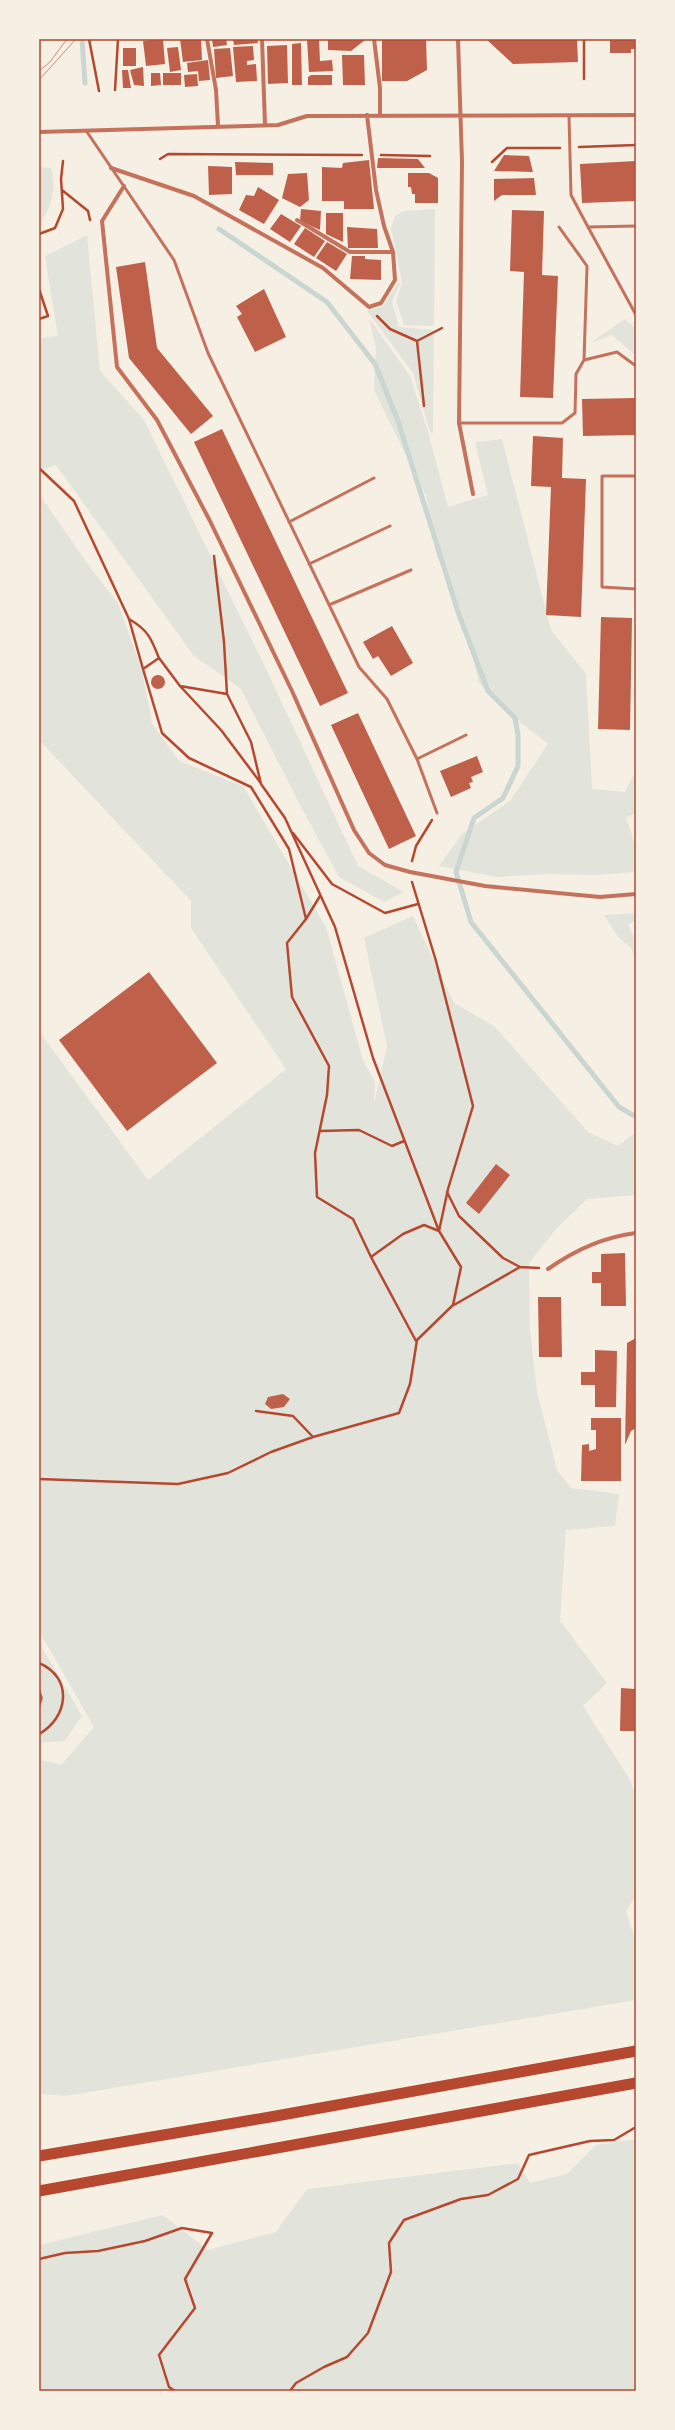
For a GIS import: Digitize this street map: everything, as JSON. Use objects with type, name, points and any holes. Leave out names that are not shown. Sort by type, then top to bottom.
[{"type":"highway","points":[[39,2156],[276,2116],[636,2051]]},
{"type":"highway","points":[[39,2191],[636,2084]]},
{"type":"street","points":[[207,39],[216,90],[218,126]]},
{"type":"street","points":[[262,39],[265,125]]},
{"type":"street","points":[[374,39],[380,88],[380,115]]},
{"type":"street","points":[[458,39],[461,116],[459,423],[473,494]]},
{"type":"street","points":[[111,168],[194,196],[323,268],[369,306],[381,303],[395,280],[393,252],[384,226],[371,155],[367,115]]},
{"type":"street","points":[[39,132],[76,133],[218,126],[278,125],[307,116],[636,115]]},
{"type":"street","points":[[124,186],[102,222],[117,367],[157,420],[210,521],[292,691],[354,830],[369,853],[386,865],[410,872],[485,886],[600,898],[636,894]]},
{"type":"street","points":[[297,220],[350,252],[393,252]]},
{"type":"street","points":[[548,1269],[566,1256],[598,1241],[636,1233]]},
{"type":"lane","points":[[569,116],[571,195],[636,315]]},
{"type":"lane","points":[[87,132],[174,260],[208,353],[359,668],[387,699],[417,759],[437,813]]},
{"type":"lane","points":[[588,227],[636,226]]},
{"type":"lane","points":[[459,423],[562,424],[575,413],[576,374],[584,360],[587,266],[559,227]]},
{"type":"lane","points":[[584,360],[617,352],[636,366]]},
{"type":"lane","points":[[636,476],[602,476],[602,587],[636,589]]},
{"type":"lane","points":[[289,522],[374,478]]},
{"type":"lane","points":[[309,564],[390,526]]},
{"type":"lane","points":[[329,605],[411,570]]},
{"type":"lane","points":[[417,759],[466,735]]},
{"type":"path","points":[[89,39],[99,91]]},
{"type":"path","points":[[115,90],[118,39]]},
{"type":"path","points":[[584,39],[584,79]]},
{"type":"path","points":[[160,159],[168,154],[430,156]]},
{"type":"path","points":[[39,234],[55,228],[63,209],[61,179],[63,161]]},
{"type":"path","points":[[39,289],[48,316],[39,319]]},
{"type":"path","points":[[369,306],[390,329],[417,341]]},
{"type":"path","points":[[417,341],[442,328]]},
{"type":"path","points":[[417,341],[424,406]]},
{"type":"path","points":[[39,468],[74,501],[129,619],[162,733],[190,758],[251,787],[289,849],[306,919]]},
{"type":"path","points":[[213,548],[224,642],[227,694],[251,742],[261,784]]},
{"type":"path","points":[[129,619],[144,628],[159,658],[180,686],[221,730],[261,784],[290,828],[332,884],[385,914],[418,904]]},
{"type":"path","points":[[143,669],[159,658]]},
{"type":"path","points":[[180,686],[227,694]]},
{"type":"path","points":[[437,813],[416,846],[410,872],[418,904],[436,961],[473,1106],[447,1192],[439,1231]]},
{"type":"path","points":[[290,828],[335,927],[373,1058],[404,1141],[439,1231],[460,1267],[453,1305]]},
{"type":"path","points":[[39,1479],[178,1484],[228,1473],[271,1452],[313,1437],[399,1412],[410,1384],[416,1341],[371,1257],[353,1219],[317,1197],[315,1153],[327,1095],[329,1066],[292,997],[287,943],[306,919],[320,896]]},
{"type":"path","points":[[320,1131],[359,1130],[392,1146],[404,1141]]},
{"type":"path","points":[[447,1192],[459,1216],[503,1258],[520,1267],[548,1269]]},
{"type":"path","points":[[371,1257],[402,1234],[424,1225],[439,1231]]},
{"type":"path","points":[[416,1341],[453,1305],[520,1267]]},
{"type":"path","points":[[256,1411],[293,1416],[313,1437]]},
{"type":"path","points":[[39,1663],[52,1671],[60,1681],[63,1694],[62,1707],[58,1719],[49,1728],[39,1734]]},
{"type":"path","points":[[290,2391],[296,2383],[324,2367],[347,2357],[368,2333],[391,2272],[389,2243],[404,2220],[461,2200],[488,2195],[518,2179],[529,2155],[590,2141],[614,2140],[636,2127]]},
{"type":"path","points":[[39,2259],[65,2252],[98,2251],[138,2242],[182,2228],[212,2233],[185,2279],[195,2308],[159,2354],[169,2387],[175,2391]]},
{"type":"shaded area","points":[[39,167],[51,168],[53,190],[50,204],[44,217],[39,223]]},
{"type":"shaded area","points":[[435,209],[434,326],[404,325],[396,301],[402,283],[391,228],[395,216],[404,211]]},
{"type":"shaded area","points":[[87,235],[100,371],[144,420],[268,673],[358,866],[404,892],[384,902],[339,877],[300,805],[241,689],[194,656],[56,465],[39,471],[39,338],[58,336],[45,256]]},
{"type":"shaded area","points":[[398,282],[400,284],[392,302],[399,327],[434,330],[433,433],[430,432],[413,373],[367,311],[383,306]]},
{"type":"shaded area","points":[[369,318],[410,376],[427,428],[448,507],[488,495],[475,442],[502,439],[551,630],[586,674],[592,789],[625,792],[636,770],[636,813],[626,817],[636,848],[636,872],[597,875],[548,874],[497,877],[439,866],[462,834],[510,801],[548,744],[515,718],[479,683],[462,615],[436,553],[426,496],[374,390],[376,348]]},
{"type":"shaded area","points":[[625,319],[636,329],[636,356],[612,335],[590,343]]},
{"type":"shaded area","points":[[39,494],[92,570],[118,603],[142,670],[152,723],[179,761],[243,786],[326,927],[363,1060],[375,1083],[374,1104],[387,1046],[364,938],[413,916],[454,1003],[494,1026],[588,1132],[618,1146],[636,1132],[636,1195],[587,1199],[557,1228],[529,1263],[530,1331],[537,1391],[557,1470],[571,1488],[619,1494],[615,1526],[566,1530],[560,1621],[607,1683],[583,1706],[629,1778],[636,1796],[636,1896],[626,1911],[636,1943],[636,2000],[66,2096],[39,2094],[39,1759],[61,1765],[94,1727],[39,1631],[39,1031],[148,1180],[286,1069],[191,928],[191,901],[39,740]]},
{"type":"shaded area","points":[[636,913],[636,921],[628,924],[636,942],[636,962],[631,948],[618,937],[604,915]]},
{"type":"shaded area","points":[[39,1642],[82,1716],[65,1741],[39,1743]]},
{"type":"shaded area","points":[[636,2139],[636,2391],[39,2391],[39,2245],[163,2215],[208,2250],[276,2232],[307,2189],[518,2163],[530,2183],[567,2174],[596,2145]]},
{"type":"building","points":[[163,39],[165,64],[146,66],[143,41]]},
{"type":"building","points":[[180,39],[201,39],[202,60],[183,62]]},
{"type":"building","points":[[212,39],[226,39],[227,45],[213,47]]},
{"type":"building","points":[[233,39],[257,39],[258,43],[234,45]]},
{"type":"building","points":[[307,39],[319,39],[320,61],[332,60],[333,71],[309,72]]},
{"type":"building","points":[[328,39],[365,40],[351,51],[328,50]]},
{"type":"building","points":[[382,39],[426,39],[427,70],[407,81],[382,81]]},
{"type":"building","points":[[486,39],[577,39],[578,62],[513,64]]},
{"type":"building","points":[[610,39],[636,39],[636,49],[631,49],[631,53],[610,53]]},
{"type":"building","points":[[301,43],[302,85],[292,85],[292,44]]},
{"type":"building","points":[[287,45],[288,83],[268,84],[267,46]]},
{"type":"building","points":[[253,46],[254,60],[247,61],[247,65],[256,64],[257,81],[236,82],[233,47]]},
{"type":"building","points":[[178,47],[181,70],[170,72],[167,48]]},
{"type":"building","points":[[123,48],[136,48],[136,66],[123,66]]},
{"type":"building","points":[[230,48],[233,76],[216,78],[214,49]]},
{"type":"building","points":[[342,55],[364,55],[365,85],[343,85]]},
{"type":"building","points":[[208,60],[210,80],[199,81],[198,71],[188,72],[187,63]]},
{"type":"building","points":[[143,67],[144,86],[134,85],[130,70]]},
{"type":"building","points":[[122,70],[128,70],[131,88],[123,88]]},
{"type":"building","points":[[151,73],[160,73],[161,85],[151,86]]},
{"type":"building","points":[[163,73],[181,73],[181,85],[163,85]]},
{"type":"building","points":[[197,74],[198,86],[185,87],[184,75]]},
{"type":"building","points":[[311,75],[332,75],[332,85],[308,85],[308,77]]},
{"type":"building","points":[[504,155],[529,156],[533,172],[494,171]]},
{"type":"building","points":[[378,158],[418,159],[425,168],[377,168]]},
{"type":"building","points":[[369,160],[374,209],[344,209],[344,201],[322,201],[322,167],[342,168],[343,163]]},
{"type":"building","points":[[636,161],[636,201],[582,203],[580,164]]},
{"type":"building","points":[[235,162],[273,163],[273,175],[236,175]]},
{"type":"building","points":[[208,166],[232,167],[232,194],[209,195]]},
{"type":"building","points":[[307,173],[309,200],[300,207],[282,198],[288,174]]},
{"type":"building","points":[[408,173],[429,173],[438,178],[438,203],[415,203],[415,194],[412,194],[411,187],[408,187]]},
{"type":"building","points":[[534,178],[536,195],[502,195],[494,201],[494,179]]},
{"type":"building","points":[[258,187],[279,200],[264,224],[239,210],[246,195],[254,196]]},
{"type":"building","points":[[301,209],[321,211],[320,230],[300,221]]},
{"type":"building","points":[[512,210],[544,211],[542,275],[558,276],[553,398],[520,397],[524,272],[510,271]]},
{"type":"building","points":[[326,213],[343,213],[343,242],[326,234]]},
{"type":"building","points":[[281,214],[301,226],[290,242],[270,229]]},
{"type":"building","points":[[347,227],[377,229],[378,248],[348,248]]},
{"type":"building","points":[[305,228],[325,241],[314,257],[294,244]]},
{"type":"building","points":[[327,242],[347,254],[336,271],[316,258]]},
{"type":"building","points":[[352,256],[365,256],[365,259],[381,260],[381,280],[350,279]]},
{"type":"building","points":[[145,262],[157,348],[213,416],[191,434],[129,358],[116,267]]},
{"type":"building","points":[[264,289],[286,337],[255,352],[237,317],[242,314],[236,306]]},
{"type":"building","points":[[636,398],[636,435],[583,436],[582,399]]},
{"type":"building","points":[[222,429],[348,693],[320,706],[194,442]]},
{"type":"building","points":[[533,436],[563,438],[562,478],[586,479],[581,617],[546,615],[551,487],[531,486]]},
{"type":"building","points":[[601,617],[632,618],[630,730],[598,729]]},
{"type":"building","points":[[392,626],[413,663],[391,676],[378,656],[373,659],[363,642]]},
{"type":"building","points":[[155,675],[161,675],[165,679],[165,685],[161,689],[155,689],[151,685],[151,679]]},
{"type":"building","points":[[358,713],[416,836],[389,849],[331,725]]},
{"type":"building","points":[[477,756],[483,772],[471,777],[473,782],[469,783],[471,788],[451,797],[440,771]]},
{"type":"building","points":[[149,972],[217,1063],[127,1131],[59,1040]]},
{"type":"building","points":[[496,1164],[510,1175],[479,1214],[466,1203]]},
{"type":"building","points":[[625,1253],[626,1306],[601,1306],[601,1283],[592,1283],[592,1272],[601,1272],[601,1254]]},
{"type":"building","points":[[538,1297],[561,1297],[562,1357],[539,1357]]},
{"type":"building","points":[[636,1338],[636,1428],[631,1431],[625,1445],[627,1343]]},
{"type":"building","points":[[595,1350],[617,1351],[616,1407],[595,1407],[595,1385],[581,1385],[581,1372],[595,1372]]},
{"type":"building","points":[[283,1394],[290,1399],[284,1407],[271,1409],[265,1404],[268,1397]]},
{"type":"building","points":[[591,1418],[621,1418],[621,1481],[581,1481],[582,1445],[589,1444],[589,1451],[596,1449],[596,1430],[591,1430]]},
{"type":"building","points":[[39,1686],[43,1698],[39,1710]]},
{"type":"building","points":[[621,1688],[635,1689],[636,1731],[620,1731]]},
{"type":"waterway","points":[[82,39],[85,83]]},
{"type":"waterway","points":[[219,229],[327,302],[375,364],[398,421],[458,612],[488,691],[515,718],[518,735],[518,766],[503,798],[474,818],[456,872],[471,922],[619,1107],[636,1117]]},
{"type":"tram line","points":[[39,71],[50,62],[67,39]]},
{"type":"tram line","points":[[39,80],[76,39]]}]
